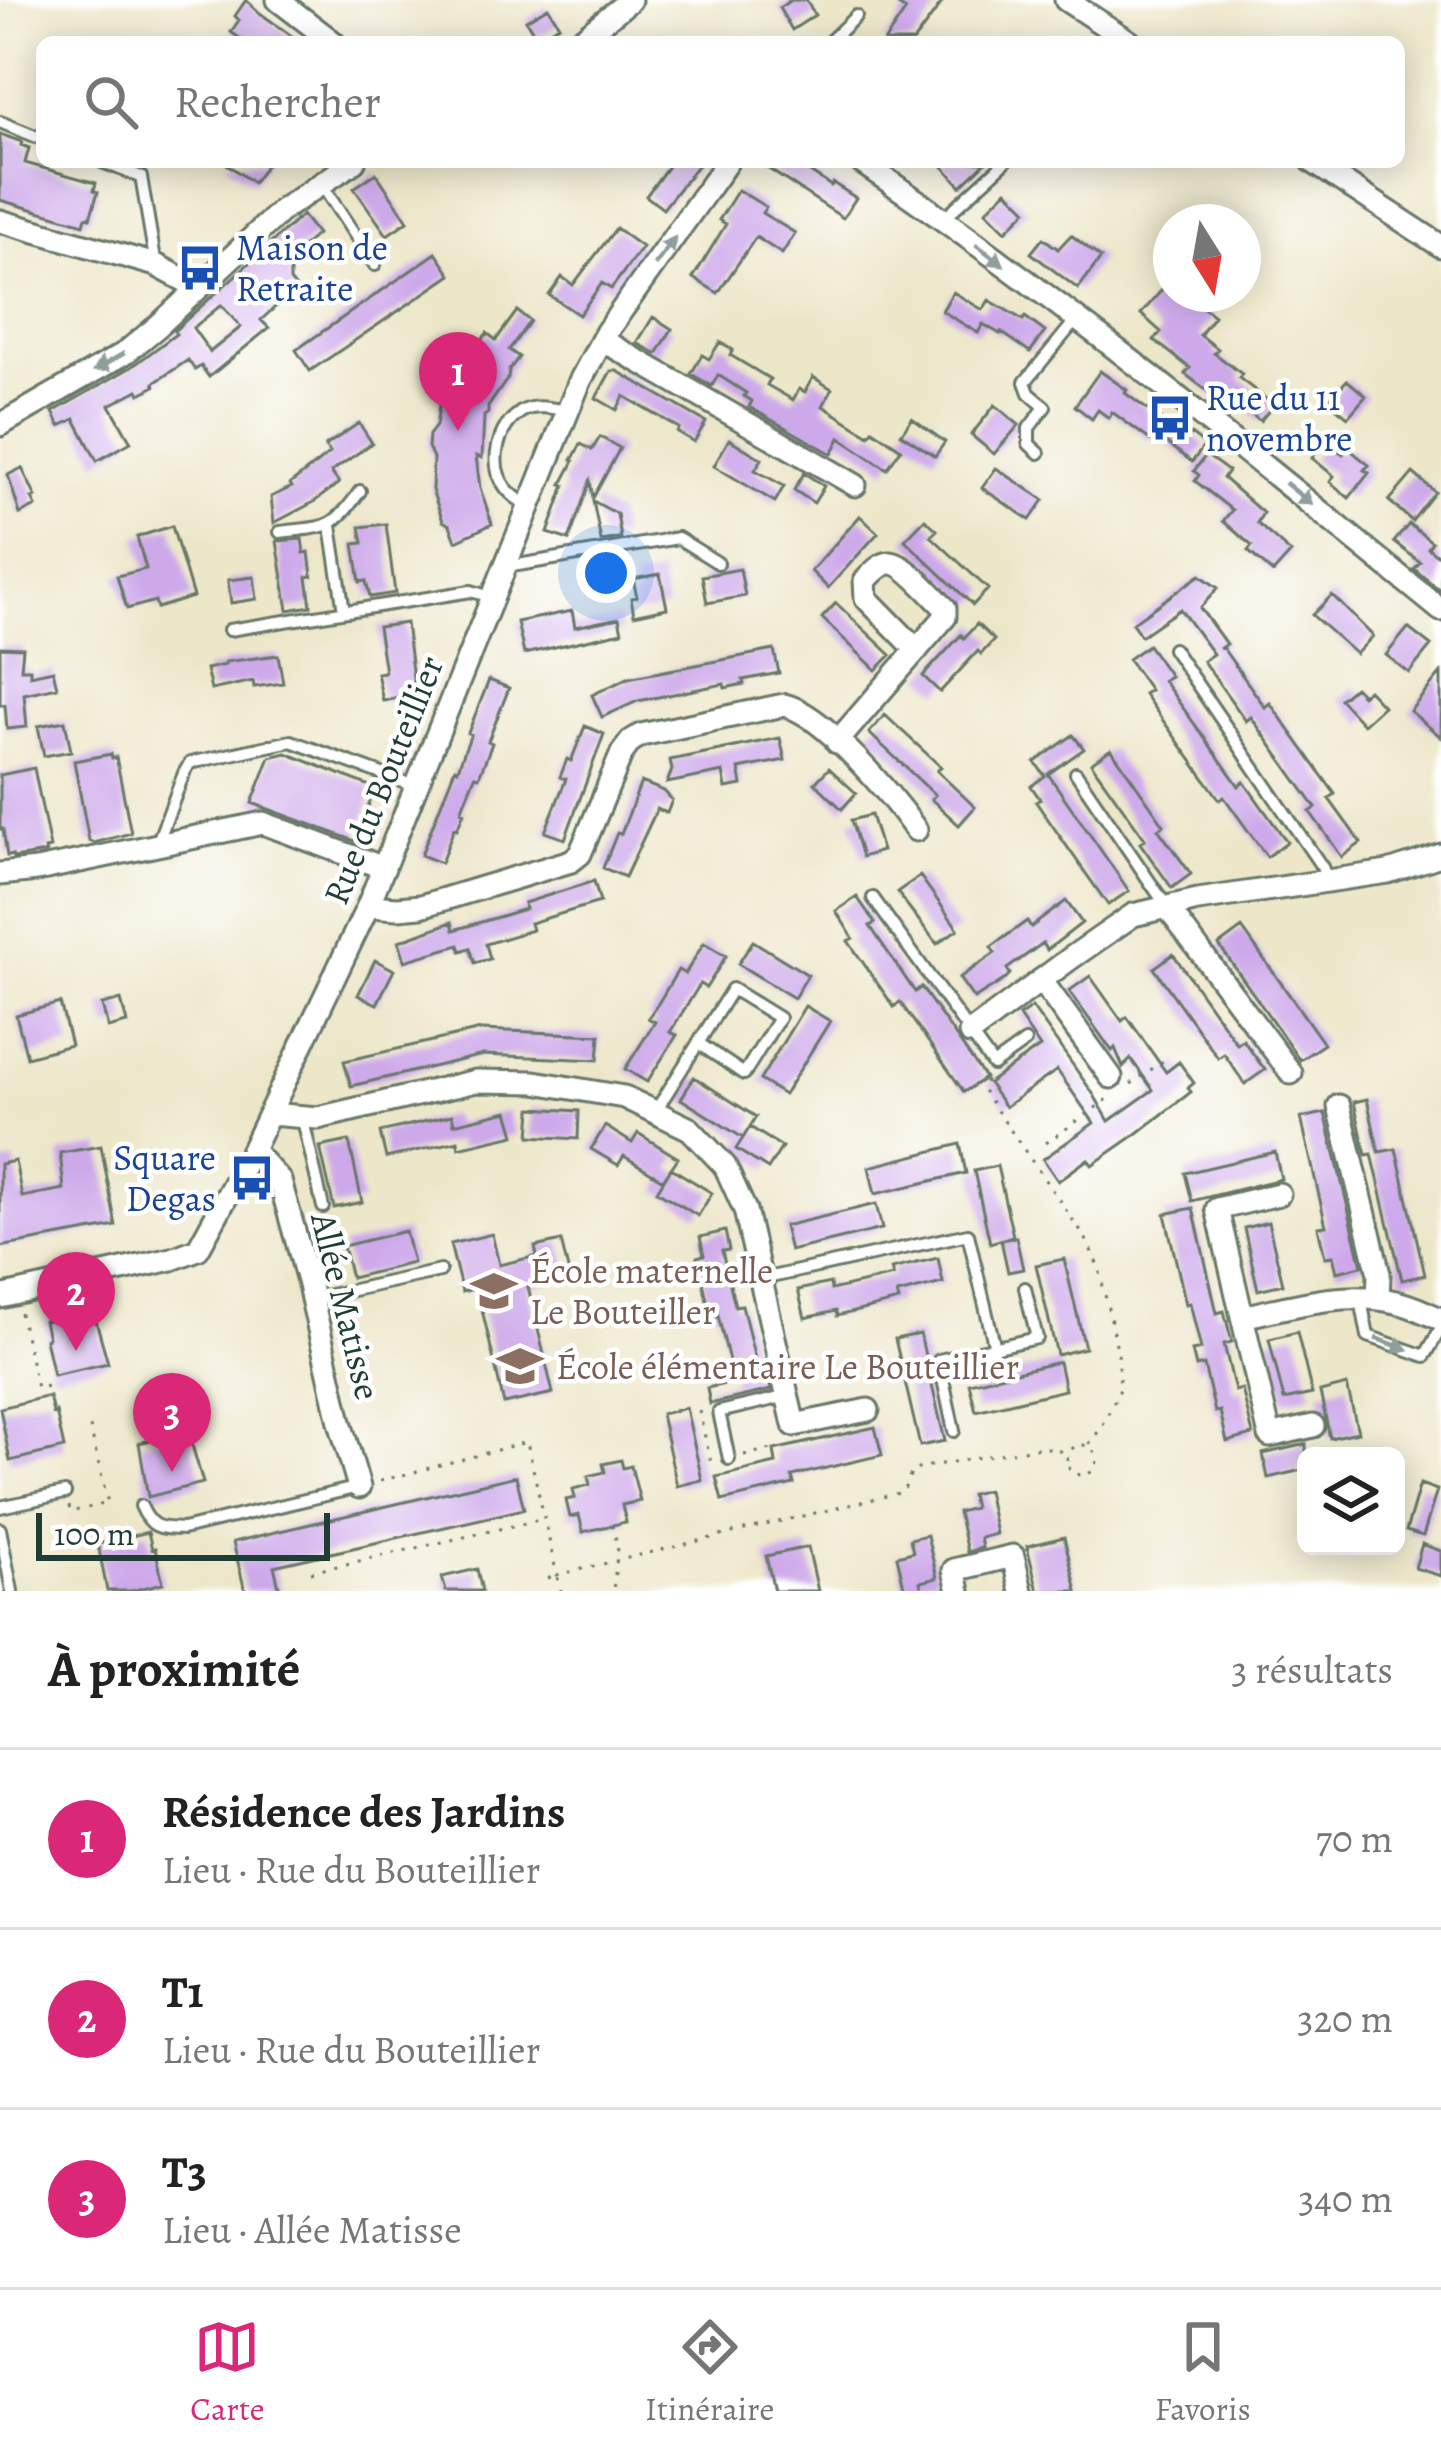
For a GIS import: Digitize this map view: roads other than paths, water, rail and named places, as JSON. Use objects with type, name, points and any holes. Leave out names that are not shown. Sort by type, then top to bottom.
[{"type":"street","points":[[278,0],[325,36]]},
{"type":"street","points":[[585,36],[630,0]]},
{"type":"street","points":[[1066,0],[1121,36]]},
{"type":"street","points":[[0,425],[125,353],[282,210],[345,168]]},
{"type":"street","name":"Rue du Bouteillier","points":[[8,1295],[172,1259],[198,1249],[270,1114],[368,906],[567,411],[602,340],[724,168]]},
{"type":"street","points":[[870,168],[1215,425],[1441,610]]},
{"type":"street","points":[[1322,168],[1441,246]]},
{"type":"street","points":[[0,221],[156,265],[199,288]]},
{"type":"street","points":[[602,340],[855,485]]},
{"type":"street","points":[[837,742],[917,650]]},
{"type":"street","points":[[368,906],[421,906],[571,862],[580,854],[631,741],[784,705],[805,712],[837,742],[890,794],[916,830]]},
{"type":"street","points":[[0,874],[263,823],[384,868]]},
{"type":"street","points":[[970,1034],[1133,915],[1198,900],[1388,872],[1441,856]]},
{"type":"street","points":[[1167,907],[1291,1073]]},
{"type":"street","points":[[1041,980],[1111,1077]]},
{"type":"street","points":[[270,1114],[318,1118],[476,1081],[535,1082],[624,1097],[690,1129],[725,1166],[745,1210],[794,1425],[868,1410]]},
{"type":"street","points":[[1339,1106],[1379,1274],[1369,1298]]},
{"type":"street","name":"Allée Matisse","points":[[251,1150],[280,1181],[359,1486]]},
{"type":"street","points":[[1279,1194],[1217,1209],[1270,1436],[1313,1426]]},
{"type":"street","points":[[1243,1317],[1317,1300],[1369,1298],[1399,1302],[1441,1318]]},
{"type":"street","points":[[959,1591],[954,1570],[1013,1556],[1022,1591]]},
{"type":"lane","points":[[836,36],[856,16]]},
{"type":"lane","points":[[0,122],[36,137]]},
{"type":"lane","points":[[118,168],[141,177],[156,265]]},
{"type":"lane","points":[[943,219],[998,168]]},
{"type":"lane","points":[[321,184],[375,265]]},
{"type":"lane","points":[[1039,453],[1029,444],[1029,428],[1045,407],[1029,393],[1025,382],[1076,320]]},
{"type":"lane","points":[[528,507],[506,489],[496,467],[498,440],[521,412],[545,406],[567,411]]},
{"type":"lane","points":[[280,532],[331,526],[360,491]]},
{"type":"lane","points":[[331,526],[344,611]]},
{"type":"lane","points":[[506,561],[518,565],[678,538],[718,563]]},
{"type":"lane","points":[[229,629],[472,591],[492,597]]},
{"type":"lane","points":[[1173,649],[1328,881]]},
{"type":"lane","points":[[157,845],[190,763],[230,754],[291,741],[418,787]]},
{"type":"lane","points":[[1076,773],[1167,907]]},
{"type":"lane","points":[[873,898],[993,1065],[1025,1042]]},
{"type":"lane","points":[[655,1112],[698,1043],[732,989],[779,1018],[744,1074],[698,1043]]},
{"type":"lane","points":[[302,1116],[323,1207]]},
{"type":"lane","points":[[762,1279],[968,1234],[995,1348]]},
{"type":"lane","points":[[312,1299],[440,1271]]},
{"type":"lane","points":[[954,1431],[939,1360],[1037,1338],[1025,1288]]},
{"type":"lane","points":[[1369,1298],[1368,1336],[1425,1356],[1441,1328]]},
{"type":"lane","points":[[729,1459],[718,1412],[788,1396]]},
{"type":"lane","points":[[141,1506],[148,1521],[161,1528],[183,1529],[359,1486]]},
{"type":"lane","points":[[0,1507],[65,1492]]},
{"type":"lane","points":[[0,1529],[12,1591]]},
{"type":"place","name":"Maison de Retraite","points":[[200,268]]},
{"type":"place","name":"Rue du 11 novembre","points":[[1170,418]]},
{"type":"place","name":"Résidence des Jardins","points":[[458,431]]},
{"type":"place","name":"Square Degas","points":[[252,1178]]},
{"type":"place","name":"École maternelle Le Bouteiller","points":[[494,1291]]},
{"type":"place","name":"T1","points":[[76,1351]]},
{"type":"place","name":"École élémentaire Le Bouteillier","points":[[520,1366]]},
{"type":"place","name":"T3","points":[[172,1472]]}]
